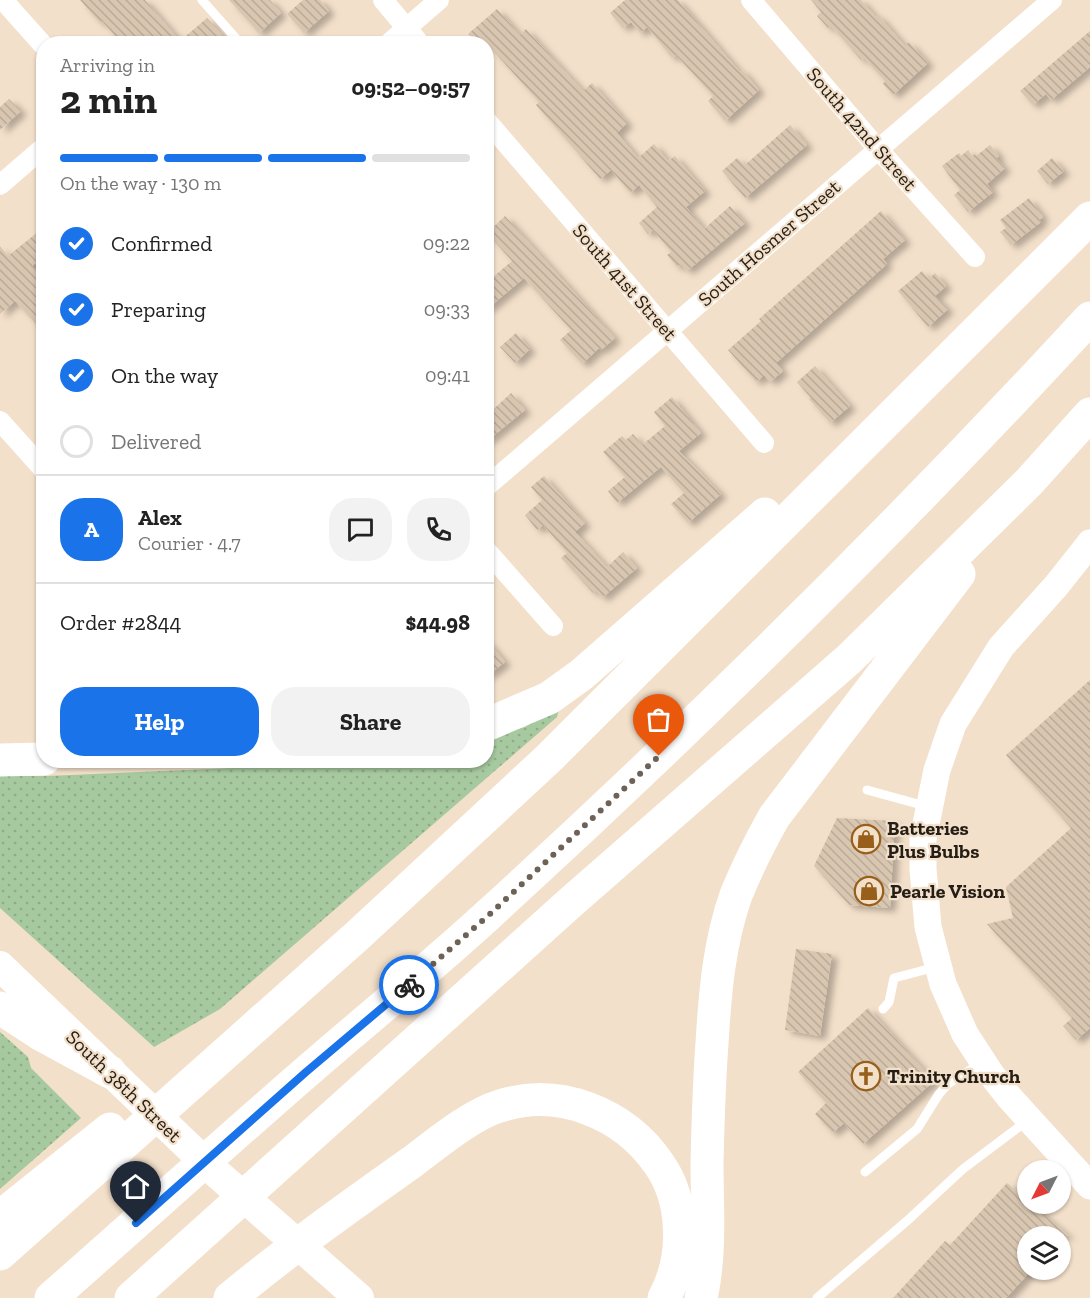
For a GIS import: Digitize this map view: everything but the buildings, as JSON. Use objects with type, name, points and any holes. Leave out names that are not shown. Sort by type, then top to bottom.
[{"type":"highway","points":[[0,1254],[357,936],[549,758],[1090,218]]},
{"type":"highway","points":[[494,721],[549,698],[581,675],[1022,286]]},
{"type":"highway","points":[[51,1298],[306,1072],[420,976],[659,756],[844,576],[1090,318]]},
{"type":"highway","points":[[131,1298],[571,902],[849,659],[1029,482],[1090,414]]},
{"type":"highway","points":[[701,1298],[705,1281],[707,1242],[708,1122],[715,994],[719,963],[736,895],[774,817],[1029,482]]},
{"type":"highway","points":[[0,760],[36,759]]},
{"type":"highway","points":[[0,1217],[357,936]]},
{"type":"highway","points":[[0,1008],[42,1035],[110,1072]]},
{"type":"highway","points":[[230,1298],[344,1210],[460,1128],[498,1106],[522,1100],[544,1099],[571,1102],[600,1112],[626,1128],[650,1150],[667,1175],[676,1204],[680,1239],[677,1263],[664,1298]]},
{"type":"highway","points":[[687,1298],[707,1242]]},
{"type":"main road","name":"South 38th Street","points":[[0,966],[213,1170],[350,1290]]},
{"type":"street","points":[[3,0],[36,37]]},
{"type":"street","points":[[383,0],[413,36]]},
{"type":"street","points":[[397,36],[439,0]]},
{"type":"street","name":"South 42nd Street","points":[[750,0],[878,149],[975,257]]},
{"type":"street","name":"South Hosmer Street","points":[[494,480],[1052,0]]},
{"type":"street","name":"South 41st Street","points":[[494,129],[764,443]]},
{"type":"street","points":[[0,185],[36,154]]},
{"type":"street","points":[[0,421],[36,461]]},
{"type":"street","points":[[1090,543],[1056,586],[1001,647],[953,724],[937,770],[923,838],[928,927],[943,984],[965,1034],[983,1062],[1029,1119],[1090,1186]]},
{"type":"street","points":[[494,563],[553,626]]},
{"type":"lane","points":[[202,0],[234,36]]},
{"type":"lane","points":[[867,790],[930,807]]},
{"type":"lane","points":[[883,1009],[889,1002],[894,978],[938,967]]},
{"type":"lane","points":[[865,1172],[917,1129],[948,1084],[983,1062]]},
{"type":"lane","points":[[817,1298],[908,1220],[963,1169],[1029,1119]]},
{"type":"green space","points":[[561,702],[557,717],[220,1009],[154,1047],[0,908],[0,776],[233,768],[494,768],[494,735],[525,727]]},
{"type":"green space","points":[[0,1032],[28,1057],[31,1068],[81,1118],[0,1189]]},
{"type":"way so far","points":[[409,985],[490,914],[659,756]]},
{"type":"place","name":"Batteries Plus Bulbs","points":[[866,839]]},
{"type":"place","name":"Pearle Vision","points":[[869,891]]},
{"type":"place","name":"Trinity Church","points":[[866,1076]]},
{"type":"route","points":[[136,1223],[306,1072],[409,985]]}]
